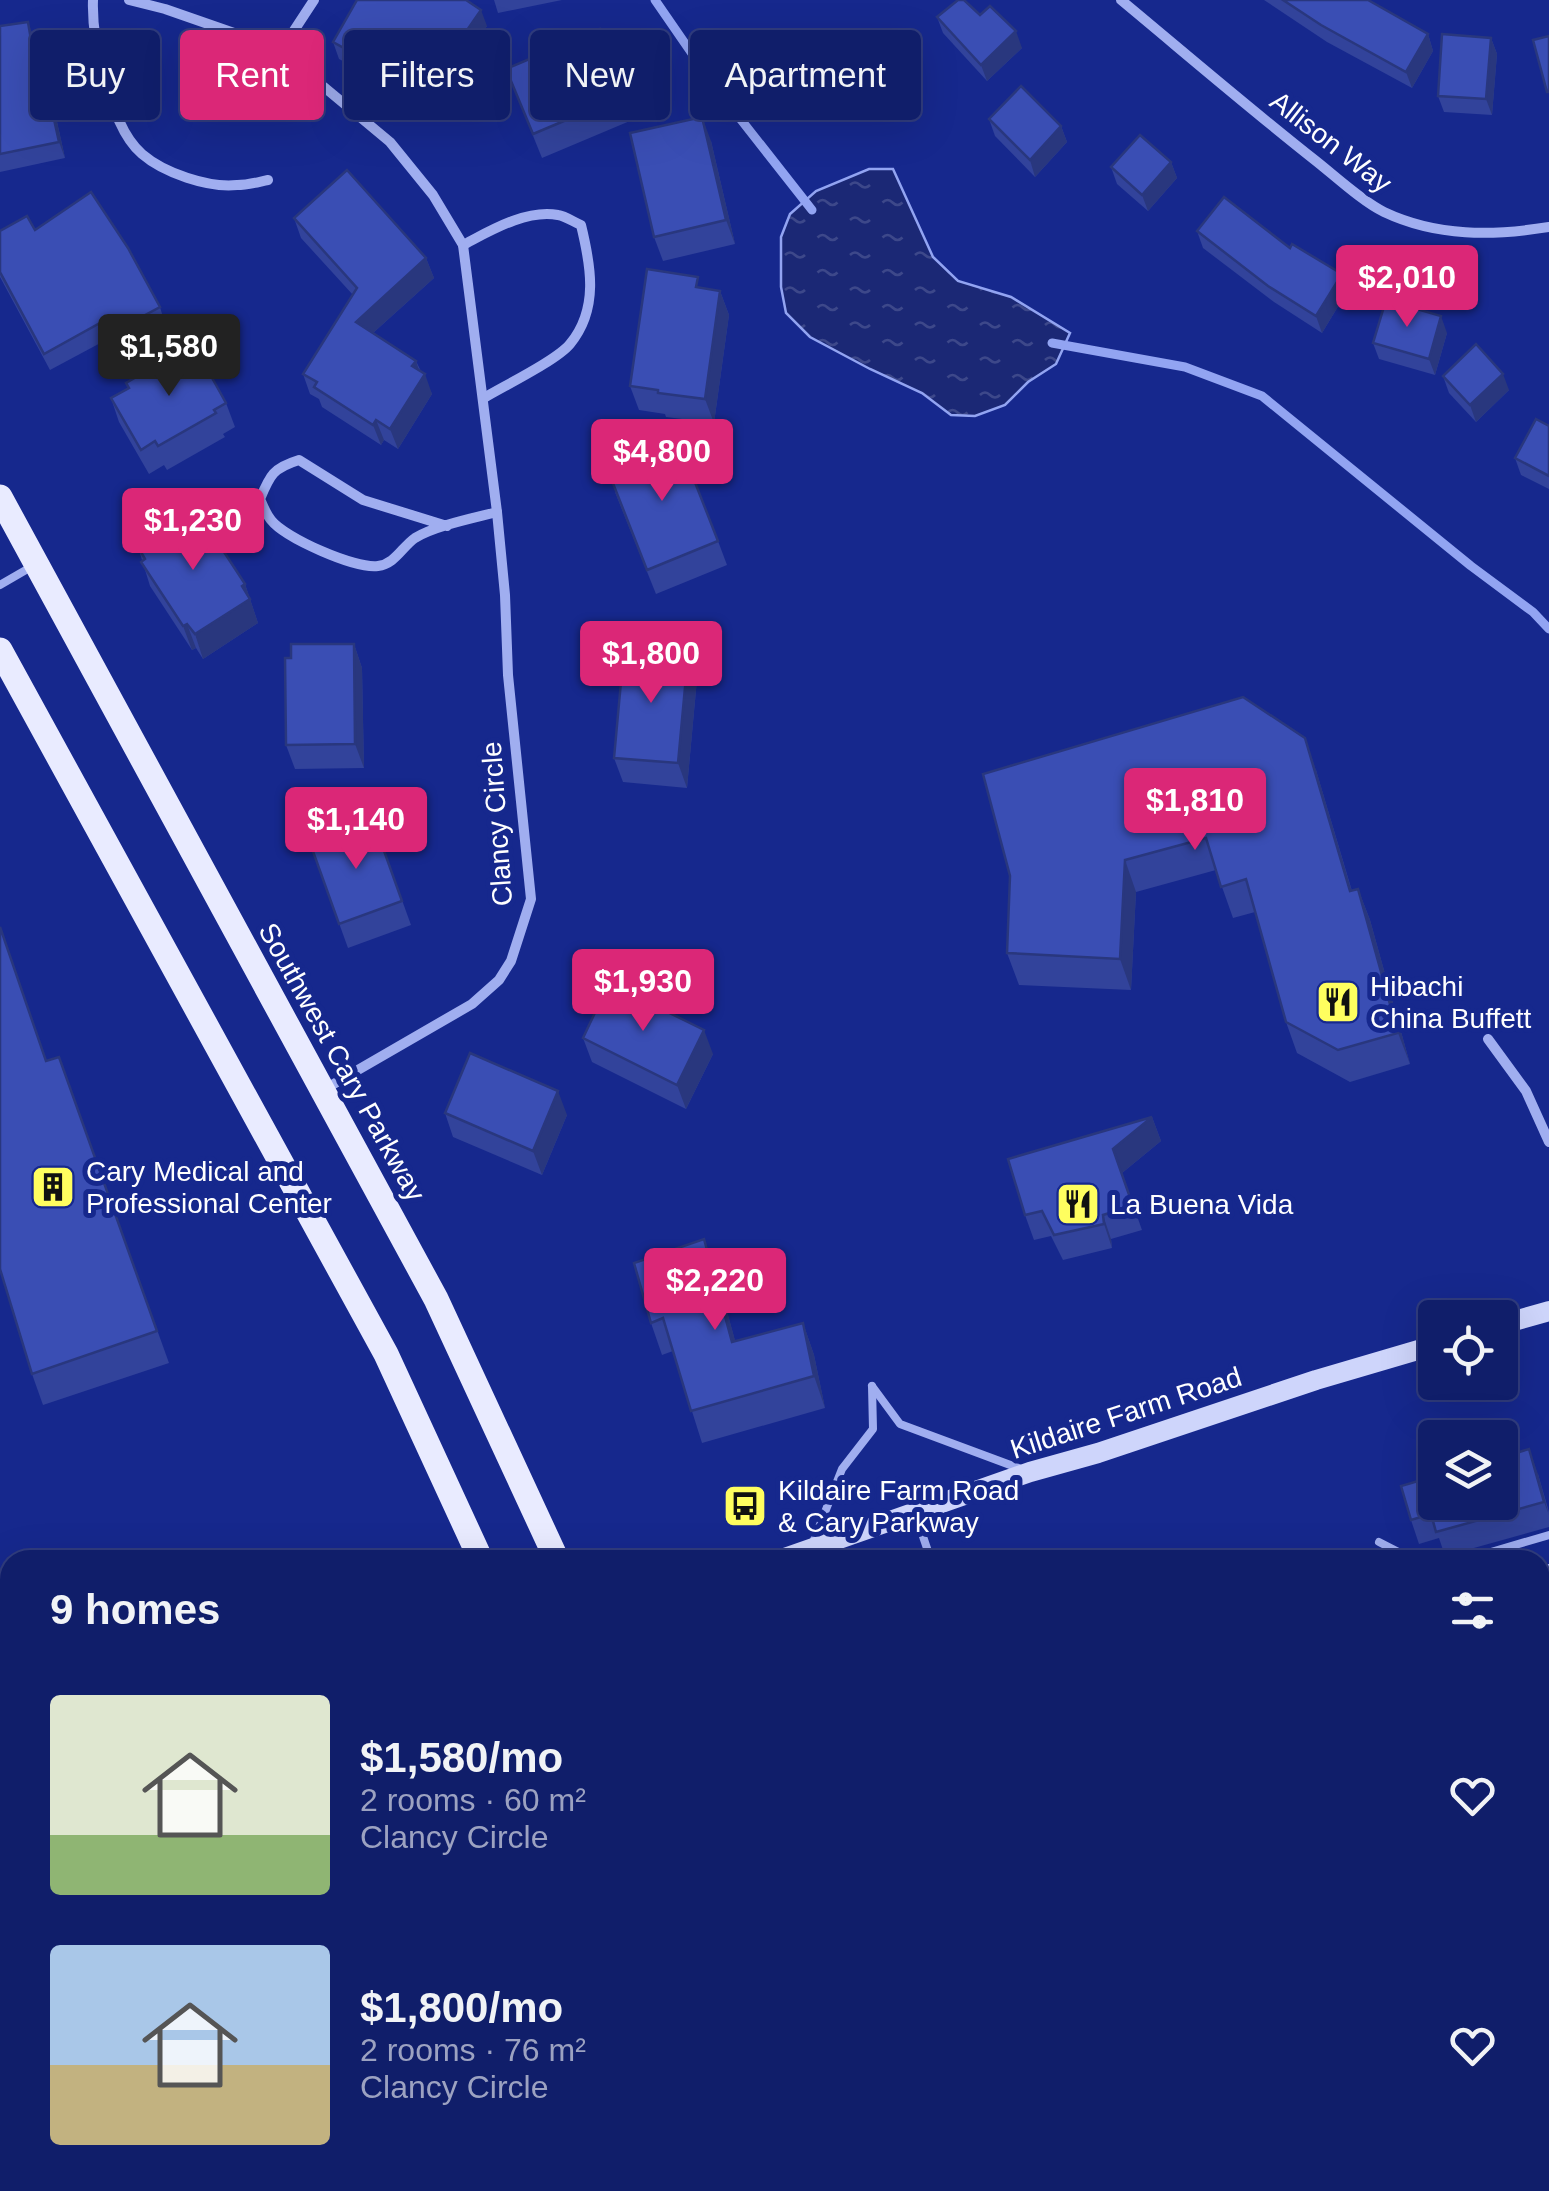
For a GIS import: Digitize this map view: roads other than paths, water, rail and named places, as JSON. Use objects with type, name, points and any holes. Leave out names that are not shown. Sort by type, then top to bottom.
[{"type":"main road","name":"Southwest Cary Parkway","points":[[0,497],[436,1299],[552,1550]]},
{"type":"main road","points":[[0,650],[386,1354],[476,1550]]},
{"type":"main road","points":[[1518,1320],[1549,1311]]},
{"type":"main road","name":"Kildaire Farm Road","points":[[810,1550],[1030,1472],[1418,1349]]},
{"type":"street","points":[[93,0],[96,51],[109,94],[123,128],[140,152],[166,170],[200,181],[235,186],[268,180]]},
{"type":"street","name":"Clancy Circle","points":[[129,0],[167,4],[227,30]]},
{"type":"street","points":[[294,30],[314,0]]},
{"type":"street","name":"Allison Way","points":[[1121,0],[1381,211],[1433,229],[1478,234],[1549,226]]},
{"type":"street","name":"Clancy Circle","points":[[324,87],[390,142],[433,195],[463,245],[497,512],[508,675],[531,899],[512,961],[499,980],[472,1004],[324,1089]]},
{"type":"street","points":[[463,245],[532,215],[559,215],[581,225],[588,254],[592,294],[583,324],[568,347],[484,398]]},
{"type":"street","points":[[447,526],[363,500],[299,460],[280,466],[269,478],[260,499],[271,521],[292,537],[312,548],[370,566],[381,566],[394,558],[415,538],[497,512]]},
{"type":"street","points":[[1488,1039],[1526,1091],[1549,1142]]},
{"type":"lane","points":[[0,585],[35,564]]},
{"type":"lane","points":[[810,1550],[842,1469],[873,1430],[872,1386],[900,1424],[1030,1472]]},
{"type":"lane","points":[[915,1513],[928,1550]]},
{"type":"lane","points":[[1498,1550],[1549,1535]]},
{"type":"lane","points":[[1380,1542],[1395,1550]]},
{"type":"water","points":[[869,169],[893,169],[933,257],[958,281],[1011,297],[1070,333],[1056,364],[1028,382],[1005,405],[975,416],[951,415],[922,393],[810,337],[786,313],[781,287],[781,237],[790,214],[816,191]]},
{"type":"waterway","points":[[655,0],[713,84],[812,210]]},
{"type":"waterway","points":[[1052,343],[1185,367],[1262,396],[1533,612],[1549,629]]},
{"type":"place","name":"Hibachi China Buffett","points":[[1338,1002]]},
{"type":"place","name":"Cary Medical and Professional Center","points":[[53,1187]]},
{"type":"place","name":"La Buena Vida","points":[[1078,1204]]},
{"type":"place","name":"Kildaire Farm Road & Cary Parkway","points":[[745,1506]]}]
